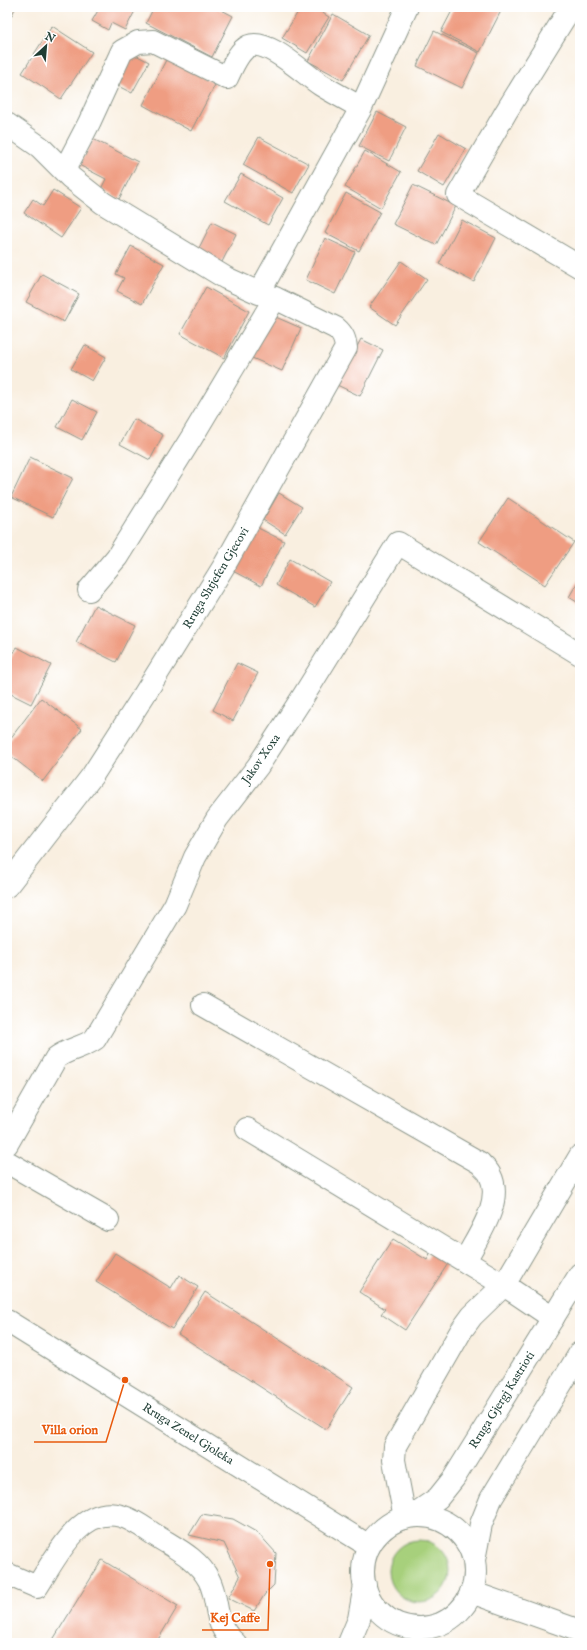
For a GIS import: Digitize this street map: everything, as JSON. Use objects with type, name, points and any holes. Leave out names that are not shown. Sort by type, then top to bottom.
[{"type":"street","points":[[89,590],[117,557],[192,437],[267,296],[361,108],[407,7]]},
{"type":"street","points":[[571,7],[506,112],[458,195],[580,267]]},
{"type":"street","points":[[64,171],[89,123],[122,51],[138,42],[153,41],[227,78],[242,50],[250,45],[260,45],[274,51],[320,84],[361,108]]},
{"type":"street","name":"Rruga Shtjefen Gjecovi","points":[[7,124],[40,147],[64,171],[103,203],[226,278],[336,328],[342,333],[346,348],[224,566],[144,695],[92,776],[7,886]]},
{"type":"street","name":"Jakov Xoxa","points":[[7,1144],[56,1058],[64,1051],[85,1046],[95,1040],[175,904],[195,857],[217,819],[258,766],[304,695],[398,543],[580,654]]},
{"type":"street","points":[[202,1005],[480,1163],[490,1174],[495,1188],[493,1206],[465,1261]]},
{"type":"street","points":[[246,1129],[504,1285],[553,1318]]},
{"type":"street","points":[[408,1517],[394,1460],[395,1446],[461,1331],[472,1316],[504,1285],[580,1156]]},
{"type":"street","points":[[7,1162],[108,1220]]},
{"type":"street","name":"Rruga Gjergj Kastrioti","points":[[408,1517],[438,1498],[454,1478],[580,1274]]},
{"type":"street","name":"Rruga Zenel Gjoleka","points":[[7,1321],[369,1546]]},
{"type":"street","points":[[365,1585],[374,1604],[389,1619],[408,1626],[429,1627],[440,1624],[459,1611],[471,1592],[475,1576],[474,1560],[481,1524],[491,1499],[580,1353]]},
{"type":"street","points":[[7,1574],[37,1587],[68,1540],[84,1523],[103,1514],[121,1516],[186,1554],[199,1566],[210,1581],[217,1614],[223,1629],[235,1643]]},
{"type":"street","points":[[349,1643],[359,1619],[365,1585],[363,1565],[369,1546],[380,1532],[394,1521],[408,1517],[428,1516],[444,1522],[458,1531],[468,1544],[474,1560]]},
{"type":"street","points":[[471,1592],[580,1631]]},
{"type":"street","points":[[410,1643],[429,1627]]},
{"type":"green space","points":[[413,1540],[425,1540],[441,1549],[448,1559],[450,1571],[448,1583],[441,1593],[425,1602],[413,1602],[402,1597],[393,1588],[388,1577],[388,1565],[393,1554],[402,1545]]},
{"type":"building","points":[[7,7],[16,7],[7,24]]},
{"type":"building","points":[[100,7],[137,7],[125,30],[111,23],[108,30],[92,21]]},
{"type":"building","points":[[154,7],[216,7],[233,16],[212,57],[146,23]]},
{"type":"building","points":[[301,7],[313,7],[329,17],[307,53],[282,38]]},
{"type":"building","points":[[454,7],[503,7],[480,52],[441,32]]},
{"type":"building","points":[[333,14],[369,35],[343,80],[308,61]]},
{"type":"building","points":[[52,26],[92,52],[61,99],[22,73]]},
{"type":"building","points":[[434,31],[479,53],[462,88],[417,66]]},
{"type":"building","points":[[130,52],[149,62],[132,93],[114,84]]},
{"type":"building","points":[[167,58],[216,83],[191,131],[143,105]]},
{"type":"building","points":[[377,112],[406,127],[389,161],[359,146]]},
{"type":"building","points":[[439,133],[466,149],[444,187],[417,171]]},
{"type":"building","points":[[259,137],[309,164],[293,193],[243,165]]},
{"type":"building","points":[[93,139],[138,162],[119,199],[101,189],[106,179],[79,165]]},
{"type":"building","points":[[365,151],[401,172],[381,208],[345,187]]},
{"type":"building","points":[[241,174],[283,198],[268,225],[225,201]]},
{"type":"building","points":[[413,185],[456,206],[436,245],[393,224]]},
{"type":"building","points":[[53,190],[81,208],[61,238],[24,213],[33,199],[43,206]]},
{"type":"building","points":[[346,193],[380,212],[359,251],[325,233]]},
{"type":"building","points":[[462,220],[496,238],[474,282],[439,264]]},
{"type":"building","points":[[212,222],[236,234],[221,264],[197,252]]},
{"type":"building","points":[[325,238],[355,252],[335,294],[306,280]]},
{"type":"building","points":[[131,246],[164,264],[142,304],[117,291],[124,278],[116,274]]},
{"type":"building","points":[[401,261],[427,279],[395,325],[369,307]]},
{"type":"building","points":[[42,274],[79,294],[64,322],[26,302]]},
{"type":"building","points":[[206,287],[249,311],[224,358],[180,334]]},
{"type":"building","points":[[271,315],[301,328],[282,371],[252,358]]},
{"type":"building","points":[[361,339],[383,350],[360,396],[337,385]]},
{"type":"building","points":[[85,345],[106,357],[92,381],[71,369]]},
{"type":"building","points":[[72,399],[97,412],[82,440],[57,427]]},
{"type":"building","points":[[134,419],[163,435],[150,460],[120,444]]},
{"type":"building","points":[[30,457],[73,478],[53,517],[11,497]]},
{"type":"building","points":[[279,493],[302,507],[285,534],[263,520]]},
{"type":"building","points":[[508,498],[574,542],[545,585],[479,542]]},
{"type":"building","points":[[254,526],[284,541],[261,586],[231,570]]},
{"type":"building","points":[[290,559],[330,582],[315,607],[276,585]]},
{"type":"building","points":[[580,578],[580,604],[569,597]]},
{"type":"building","points":[[95,605],[135,625],[116,662],[76,642]]},
{"type":"building","points":[[17,647],[51,665],[31,704],[7,692],[7,665]]},
{"type":"building","points":[[237,663],[258,673],[233,721],[213,710]]},
{"type":"building","points":[[41,698],[82,729],[43,781],[7,753],[7,743]]},
{"type":"building","points":[[393,1239],[427,1260],[432,1251],[449,1262],[405,1330],[381,1314],[385,1309],[359,1292]]},
{"type":"building","points":[[115,1253],[171,1288],[179,1275],[198,1287],[172,1329],[96,1282]]},
{"type":"building","points":[[205,1292],[353,1387],[326,1429],[178,1334]]},
{"type":"building","points":[[202,1514],[233,1519],[258,1533],[276,1553],[274,1585],[265,1594],[254,1611],[228,1598],[240,1577],[224,1543],[189,1535]]},
{"type":"building","points":[[102,1560],[178,1606],[156,1643],[51,1643]]},
{"type":"place","name":"Villa orion","points":[[125,1380]]},
{"type":"place","name":"Kej Caffe","points":[[270,1564]]}]
